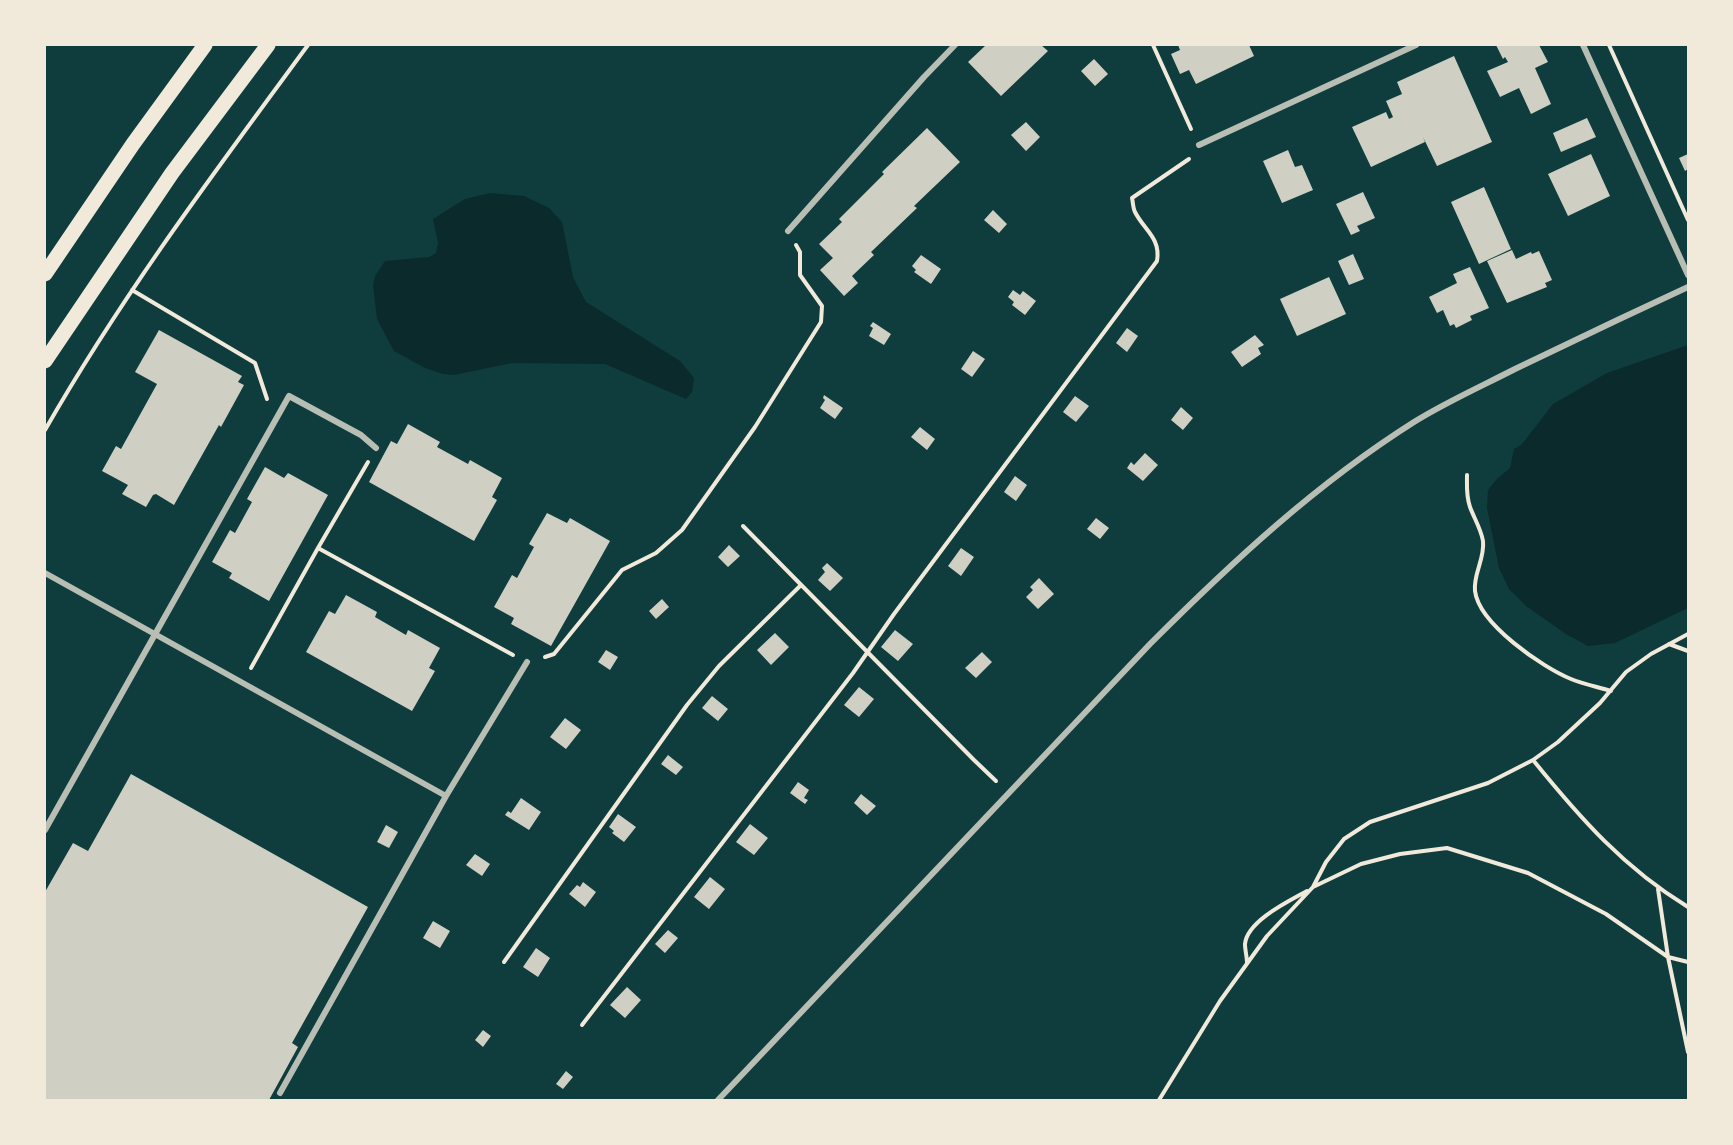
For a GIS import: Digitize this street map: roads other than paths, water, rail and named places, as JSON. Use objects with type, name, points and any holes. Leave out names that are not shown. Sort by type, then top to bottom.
[{"type":"main road","points":[[45,274],[133,144],[205,45]]},
{"type":"main road","points":[[45,362],[172,173],[268,45]]},
{"type":"street","points":[[788,231],[955,45]]},
{"type":"street","points":[[1199,145],[1416,45]]},
{"type":"street","points":[[1583,45],[1688,275]]},
{"type":"street","points":[[718,1100],[1216,578],[1263,535],[1342,472],[1426,416],[1528,363],[1688,287]]},
{"type":"street","points":[[45,830],[289,396],[361,435],[376,448]]},
{"type":"street","points":[[45,573],[447,796]]},
{"type":"street","points":[[280,1093],[447,796],[527,662]]},
{"type":"water","points":[[490,193],[524,196],[549,208],[562,222],[573,277],[586,302],[680,361],[694,378],[692,392],[686,399],[605,364],[512,363],[454,375],[425,368],[394,351],[377,319],[373,285],[375,276],[385,261],[429,257],[436,253],[438,243],[433,219],[465,199]]},
{"type":"water","points":[[1688,345],[1688,608],[1615,643],[1588,646],[1566,634],[1526,606],[1509,589],[1499,568],[1487,508],[1488,490],[1510,468],[1514,449],[1521,445],[1553,404],[1607,373]]}]
